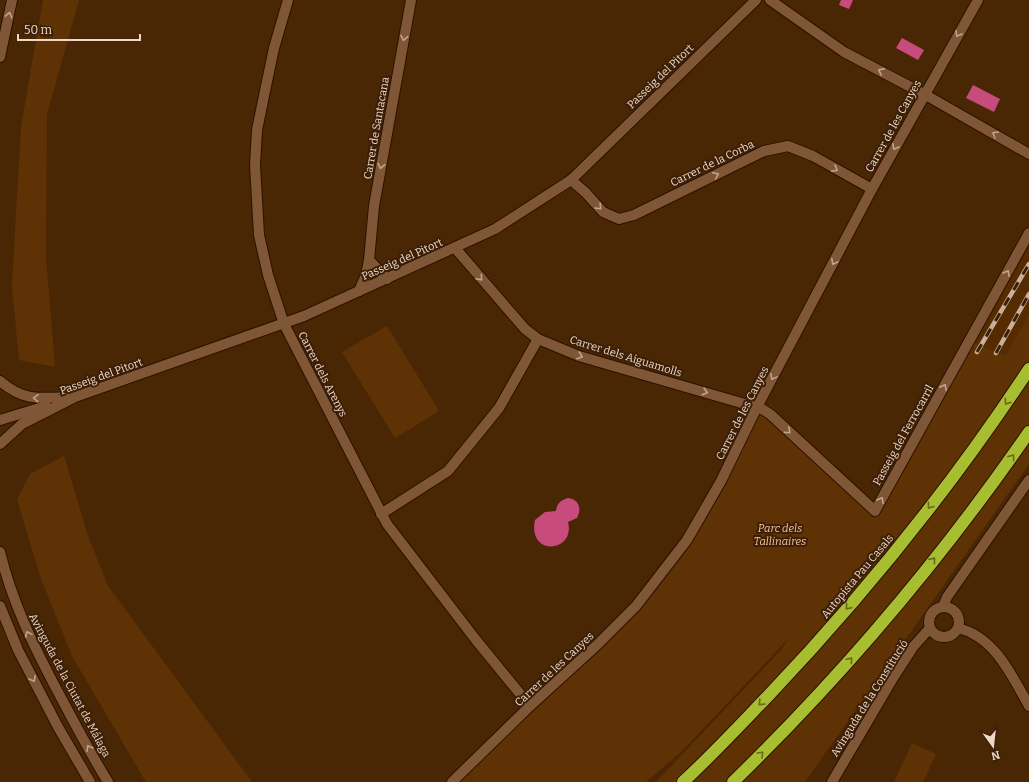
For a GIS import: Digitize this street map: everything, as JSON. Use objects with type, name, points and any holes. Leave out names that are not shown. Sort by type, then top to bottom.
[{"type":"highway","name":"Autopista Pau Casals","points":[[683,782],[709,758],[809,653],[866,587],[908,536],[951,479],[1009,400],[1029,369]]},
{"type":"highway","points":[[733,782],[802,713],[883,622],[949,540],[1029,432]]},
{"type":"street","points":[[0,57],[12,0]]},
{"type":"street","name":"Carrer dels Arenys","points":[[288,0],[274,48],[257,130],[255,165],[259,235],[268,275],[284,324],[381,514],[476,640],[530,706]]},
{"type":"street","name":"Carrer de Santacana","points":[[359,291],[366,275],[369,260],[374,206],[411,0]]},
{"type":"street","name":"Passeig del Pitort","points":[[0,443],[22,424],[75,397],[284,324],[388,279],[495,229],[572,180],[756,0]]},
{"type":"street","points":[[770,0],[844,52],[924,94],[1029,154]]},
{"type":"street","name":"Carrer de les Canyes","points":[[452,782],[636,606],[687,540],[721,481],[757,407],[872,189],[978,0]]},
{"type":"street","name":"Carrer de la Corba","points":[[572,180],[603,212],[619,219],[634,215],[764,151],[788,146],[813,156],[872,189]]},
{"type":"street","name":"Passeig del Ferrocarril","points":[[757,407],[770,414],[875,511],[1029,233]]},
{"type":"street","name":"Carrer dels Aiguamolls","points":[[455,248],[525,329],[538,339],[579,356],[757,407]]},
{"type":"street","points":[[369,260],[388,279]]},
{"type":"street","points":[[381,514],[448,471],[499,408],[538,339]]},
{"type":"street","points":[[0,381],[17,393],[27,397],[75,397]]},
{"type":"street","points":[[0,420],[75,397]]},
{"type":"street","points":[[0,432],[0,443]]},
{"type":"street","name":"Avinguda de la Constitució","points":[[832,782],[893,678],[913,647],[930,628],[929,619],[931,615],[938,608],[943,607],[947,597],[1029,480]]},
{"type":"street","name":"Avinguda de la Ciutat de Málaga","points":[[0,552],[19,614],[32,643],[104,781]]},
{"type":"street","points":[[0,606],[3,622],[90,782]]},
{"type":"street","points":[[930,628],[937,635],[946,637],[951,635],[958,628],[958,618],[956,614],[953,610],[943,607]]},
{"type":"street","points":[[3,622],[19,614]]},
{"type":"street","points":[[958,628],[972,634],[988,645],[1015,680],[1029,706]]},
{"type":"shaded area","points":[[841,0],[853,0],[849,9],[839,5]]},
{"type":"shaded area","points":[[902,38],[924,50],[918,60],[896,48]]},
{"type":"shaded area","points":[[973,85],[1000,99],[994,112],[966,98]]},
{"type":"shaded area","points":[[1029,246],[1029,314],[1005,356],[974,342]]},
{"type":"shaded area","points":[[568,498],[577,502],[579,511],[577,518],[568,522],[569,532],[565,540],[559,545],[544,545],[538,540],[534,532],[535,520],[545,512],[556,511],[560,502]]},
{"type":"green space","points":[[43,0],[79,0],[47,114],[46,257],[55,367],[19,360],[12,286],[21,127]]},
{"type":"green space","name":"Parc dels Tallinaires","points":[[1029,314],[1029,464],[805,782],[656,782],[781,650],[789,638],[682,751],[646,782],[452,782],[598,644],[687,539],[757,407],[875,511],[878,516],[974,342],[1005,356]]},
{"type":"green space","points":[[387,326],[439,411],[395,438],[342,352]]},
{"type":"green space","points":[[64,456],[88,536],[108,586],[252,782],[146,782],[72,656],[41,579],[17,499],[30,474]]},
{"type":"green space","points":[[912,743],[936,754],[923,782],[894,782]]},
{"type":"railway","points":[[977,352],[1029,264]]},
{"type":"railway","points":[[996,353],[1029,294]]}]
